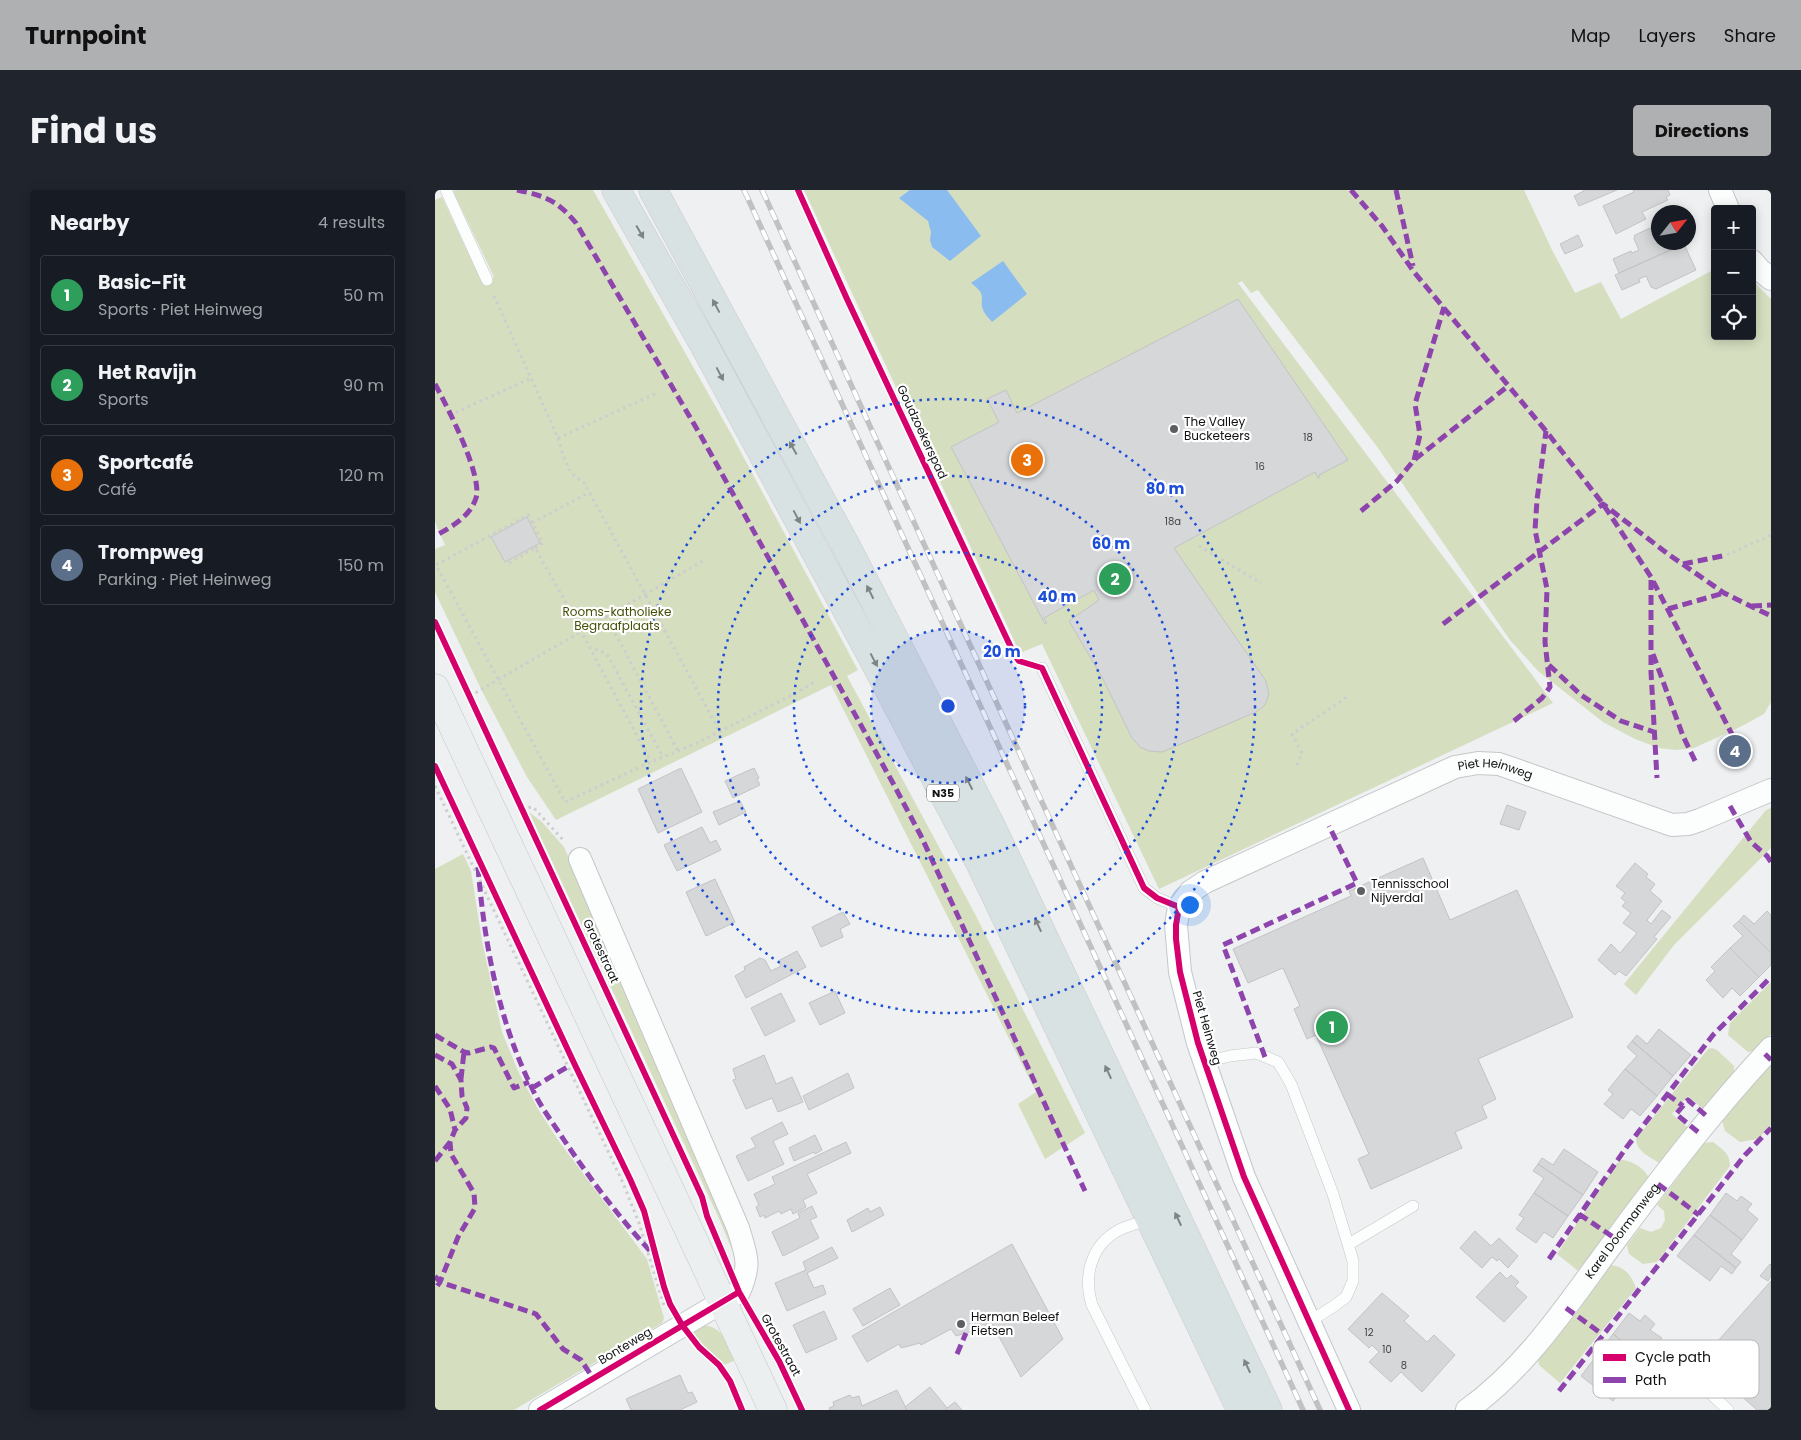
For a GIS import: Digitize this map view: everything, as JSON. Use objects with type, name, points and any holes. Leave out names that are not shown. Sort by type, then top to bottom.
[{"type":"main road","name":"N35","points":[[616,190],[703,343],[870,653],[981,866],[1241,1410]]},
{"type":"main road","name":"N35","points":[[653,190],[847,546],[991,826],[1267,1410]]},
{"type":"street","points":[[1720,190],[1726,205]]},
{"type":"street","points":[[1756,266],[1771,279]]},
{"type":"street","points":[[435,688],[773,1410]]},
{"type":"street","name":"Piet Heinweg","points":[[1349,1410],[1244,1177],[1198,1042],[1180,972],[1176,939],[1179,907],[1190,892],[1205,882],[1455,767],[1478,763],[1499,764],[1672,825],[1687,824],[1701,820],[1771,790]]},
{"type":"street","name":"Grotestraat","points":[[580,859],[734,1220],[748,1258],[746,1276],[739,1292],[722,1302]]},
{"type":"street","name":"Karel Doormanweg","points":[[1467,1410],[1503,1381],[1563,1312],[1704,1123],[1771,1048]]},
{"type":"street","name":"Bonteweg","points":[[540,1410],[722,1302]]},
{"type":"lane","points":[[446,190],[487,280]]},
{"type":"lane","points":[[1042,668],[1144,888],[1157,898],[1179,907]]},
{"type":"lane","points":[[1205,1062],[1230,1056],[1256,1054],[1278,1062],[1291,1084],[1333,1194],[1353,1261],[1353,1281],[1346,1297],[1309,1322]]},
{"type":"lane","points":[[1349,1244],[1413,1206]]},
{"type":"lane","points":[[1145,1410],[1092,1305],[1087,1282],[1092,1258],[1103,1242],[1121,1229],[1151,1219]]},
{"type":"lane","points":[[1716,1398],[1729,1410]]},
{"type":"path","points":[[487,280],[558,438],[567,465],[590,492],[720,732]]},
{"type":"path","points":[[450,414],[531,378]]},
{"type":"path","points":[[558,438],[657,393]]},
{"type":"path","points":[[532,523],[590,492]]},
{"type":"path","points":[[509,563],[543,544],[528,515],[436,565],[565,802],[720,732],[816,681]]},
{"type":"path","points":[[1727,555],[1771,535]]},
{"type":"path","points":[[1199,546],[1261,583]]},
{"type":"path","points":[[535,548],[582,631],[651,762]]},
{"type":"path","points":[[470,696],[706,559]]},
{"type":"path","points":[[606,616],[678,751]]},
{"type":"path","points":[[589,647],[608,656],[663,757]]},
{"type":"path","points":[[466,687],[474,704]]},
{"type":"path","points":[[1297,765],[1302,753],[1292,734],[1347,697]]},
{"type":"path","points":[[435,786],[623,1183],[639,1223],[666,1312],[682,1325]]},
{"type":"path","points":[[518,799],[526,817]]},
{"type":"path","points":[[522,808],[533,807],[580,859]]},
{"type":"path","points":[[519,946],[600,1116]]},
{"type":"path","points":[[655,1250],[664,1287],[682,1325]]},
{"type":"green space","name":"Rooms-katholieke Begraafplaats","points":[[593,190],[730,432],[858,670],[847,676],[975,914],[1085,1133],[1045,1159],[1018,1104],[1036,1092],[831,685],[556,820],[527,777],[481,689],[435,592],[435,549],[445,545],[435,522],[435,200],[442,197],[482,283],[494,277],[453,191]]},
{"type":"green space","points":[[804,190],[1524,190],[1552,250],[1575,293],[1601,282],[1621,319],[1711,271],[1711,340],[1756,340],[1756,284],[1771,299],[1771,702],[1764,714],[1742,726],[1694,748],[1676,750],[1659,748],[1635,739],[1603,722],[1538,671],[1510,640],[1378,448],[1258,290],[1251,293],[1242,281],[1238,283],[1553,703],[1159,889],[1042,644],[1020,653]]},
{"type":"green space","points":[[1771,808],[1771,848],[1674,945],[1636,995],[1624,984],[1766,810]]},
{"type":"green space","points":[[529,812],[542,822],[564,847],[740,1249],[734,1254],[717,1214]]},
{"type":"green space","points":[[463,854],[471,871],[482,941],[502,1032],[518,1071],[538,1109],[558,1140],[647,1259],[664,1318],[662,1323],[514,1410],[435,1410],[435,869]]},
{"type":"green space","points":[[1771,982],[1771,1034],[1756,1050],[1748,1052],[1728,1035],[1730,1023]]},
{"type":"green space","points":[[1708,1049],[1717,1050],[1734,1066],[1734,1074],[1704,1110],[1688,1096],[1672,1114],[1688,1128],[1665,1160],[1659,1163],[1641,1150],[1636,1139]]},
{"type":"green space","points":[[1771,1064],[1771,1125],[1758,1139],[1740,1142],[1725,1131],[1722,1120]]},
{"type":"green space","points":[[1713,1142],[1727,1155],[1730,1166],[1657,1262],[1643,1264],[1629,1254],[1627,1245],[1640,1228],[1651,1232],[1661,1228],[1665,1220],[1664,1211],[1657,1205],[1704,1143]]},
{"type":"green space","points":[[1621,1160],[1638,1166],[1649,1179],[1581,1271],[1577,1270],[1557,1254],[1617,1163]]},
{"type":"green space","points":[[1611,1265],[1627,1272],[1636,1288],[1560,1383],[1539,1365],[1538,1360],[1575,1315]]},
{"type":"green space","points":[[702,1325],[709,1326],[720,1332],[736,1360],[724,1365],[704,1348],[690,1331]]},
{"type":"water","points":[[910,190],[947,190],[981,236],[950,261],[932,247],[928,221],[899,198]]},
{"type":"water","points":[[1003,261],[1027,294],[992,322],[982,308],[982,295],[971,283]]},
{"type":"building","points":[[1583,190],[1617,190],[1579,206],[1574,196]]},
{"type":"building","points":[[1633,190],[1668,190],[1670,195],[1666,197],[1668,200],[1657,205],[1651,205],[1651,208],[1642,212],[1646,219],[1616,234],[1603,206],[1634,192]]},
{"type":"building","points":[[1651,228],[1651,250],[1670,250],[1619,273],[1613,259],[1631,251],[1632,253],[1639,250],[1634,239],[1635,235]]},
{"type":"building","points":[[1578,235],[1583,246],[1565,254],[1560,244]]},
{"type":"building","points":[[1671,250],[1687,250],[1696,270],[1656,289],[1651,287],[1646,276],[1639,279],[1640,282],[1622,290],[1615,275]]},
{"type":"building","points":[[1238,299],[1348,460],[1319,475],[1320,477],[1318,478],[1315,472],[1174,548],[1266,681],[1269,694],[1265,705],[1256,712],[1162,752],[1149,751],[1140,747],[1132,738],[1103,679],[1069,621],[1099,600],[1094,590],[1044,618],[1047,623],[1045,624],[951,447],[999,422],[987,399],[1006,390],[1017,413]]},
{"type":"building","points":[[527,517],[540,543],[505,562],[491,537]]},
{"type":"building","points":[[681,768],[702,812],[658,833],[638,789]]},
{"type":"building","points":[[754,768],[760,785],[733,798],[725,781]]},
{"type":"building","points":[[740,801],[746,812],[719,825],[713,812]]},
{"type":"building","points":[[1507,805],[1526,812],[1519,830],[1500,824]]},
{"type":"building","points":[[702,827],[710,843],[716,840],[721,850],[677,871],[664,845]]},
{"type":"building","points":[[1423,858],[1450,920],[1517,890],[1573,1017],[1478,1059],[1496,1099],[1482,1106],[1487,1118],[1455,1132],[1462,1148],[1371,1189],[1358,1159],[1369,1154],[1316,1035],[1307,1039],[1294,1009],[1300,1006],[1283,968],[1248,983],[1233,949],[1351,896],[1349,891]]},
{"type":"building","points":[[1635,863],[1648,874],[1646,877],[1655,884],[1650,891],[1662,901],[1647,920],[1651,924],[1662,910],[1671,917],[1654,937],[1657,939],[1626,976],[1619,971],[1615,975],[1598,960],[1611,944],[1620,953],[1637,933],[1623,923],[1631,913],[1622,906],[1626,902],[1621,898],[1625,893],[1616,886]]},
{"type":"building","points":[[715,879],[735,922],[706,936],[686,892]]},
{"type":"building","points":[[1767,911],[1771,915],[1771,953],[1739,921],[1744,915],[1754,924]]},
{"type":"building","points":[[843,912],[850,924],[840,929],[843,937],[821,947],[812,927]]},
{"type":"building","points":[[1739,921],[1771,953],[1771,965],[1759,977],[1730,948],[1743,936],[1733,926]]},
{"type":"building","points":[[1730,948],[1759,977],[1740,996],[1732,988],[1723,998],[1706,980],[1715,971],[1711,967]]},
{"type":"building","points":[[797,951],[806,967],[746,998],[735,976],[745,970],[744,967],[760,958],[765,960],[771,971],[781,966],[778,961]]},
{"type":"building","points":[[835,991],[845,1013],[820,1025],[809,1003]]},
{"type":"building","points":[[781,993],[795,1021],[765,1036],[751,1008]]},
{"type":"building","points":[[1659,1029],[1691,1055],[1673,1076],[1632,1041],[1637,1035],[1647,1044]]},
{"type":"building","points":[[1632,1041],[1673,1076],[1657,1096],[1625,1069],[1637,1056],[1627,1047]]},
{"type":"building","points":[[764,1055],[776,1084],[792,1077],[803,1102],[778,1112],[772,1098],[746,1109],[733,1080],[736,1079],[733,1069]]},
{"type":"building","points":[[1625,1069],[1657,1096],[1640,1116],[1631,1109],[1623,1119],[1604,1104],[1613,1094],[1608,1090]]},
{"type":"building","points":[[848,1073],[854,1088],[809,1110],[803,1096]]},
{"type":"building","points":[[782,1122],[788,1134],[773,1141],[784,1164],[748,1181],[736,1156],[756,1147],[751,1138]]},
{"type":"building","points":[[815,1135],[822,1150],[794,1161],[789,1148]]},
{"type":"building","points":[[846,1142],[851,1153],[807,1174],[817,1193],[803,1200],[806,1207],[793,1214],[791,1209],[781,1214],[779,1211],[765,1218],[764,1215],[760,1217],[756,1207],[759,1205],[754,1194],[775,1184],[772,1177]]},
{"type":"building","points":[[1564,1149],[1598,1172],[1583,1195],[1538,1164],[1542,1158],[1553,1165]]},
{"type":"building","points":[[1538,1164],[1583,1195],[1568,1216],[1534,1193],[1544,1178],[1533,1171]]},
{"type":"building","points":[[1534,1193],[1568,1216],[1553,1238],[1544,1232],[1536,1243],[1516,1229],[1524,1218],[1519,1215]]},
{"type":"building","points":[[1726,1193],[1737,1201],[1741,1196],[1752,1204],[1747,1210],[1758,1219],[1742,1240],[1710,1215]]},
{"type":"building","points":[[812,1206],[817,1217],[810,1220],[819,1238],[783,1256],[772,1232],[800,1218],[798,1213]]},
{"type":"building","points":[[880,1207],[884,1215],[852,1232],[847,1220],[868,1208],[870,1212]]},
{"type":"building","points":[[1710,1215],[1742,1240],[1731,1254],[1741,1262],[1736,1268],[1694,1235]]},
{"type":"building","points":[[1475,1231],[1491,1246],[1499,1238],[1518,1256],[1508,1268],[1499,1259],[1497,1261],[1492,1257],[1482,1268],[1460,1248]]},
{"type":"building","points":[[1694,1235],[1736,1268],[1732,1274],[1721,1266],[1710,1281],[1677,1256]]},
{"type":"building","points":[[1012,1244],[1063,1339],[1021,1377],[991,1322],[979,1329],[956,1336],[951,1329],[921,1345],[920,1343],[901,1348],[899,1344],[867,1362],[852,1336]]},
{"type":"building","points":[[832,1247],[838,1258],[807,1273],[814,1288],[823,1285],[826,1294],[787,1311],[775,1283],[806,1270],[803,1262]]},
{"type":"building","points":[[1770,1264],[1771,1276],[1768,1281],[1760,1276]]},
{"type":"building","points":[[1500,1272],[1507,1279],[1511,1275],[1519,1282],[1515,1286],[1527,1297],[1504,1322],[1476,1297]]},
{"type":"building","points":[[1771,1281],[1771,1410],[1757,1410],[1744,1398],[1759,1398],[1759,1340],[1719,1340]]},
{"type":"building","points":[[890,1288],[900,1305],[863,1326],[853,1309]]},
{"type":"building","points":[[1382,1293],[1409,1316],[1404,1321],[1427,1342],[1434,1335],[1455,1355],[1422,1392],[1401,1372],[1391,1382],[1369,1362],[1379,1352],[1372,1345],[1369,1348],[1348,1329]]},
{"type":"building","points":[[824,1311],[837,1339],[806,1353],[793,1325]]},
{"type":"building","points":[[1629,1313],[1640,1321],[1645,1315],[1655,1324],[1650,1330],[1662,1338],[1660,1340],[1621,1340],[1613,1334]]},
{"type":"building","points":[[1613,1334],[1621,1340],[1608,1340]]},
{"type":"building","points":[[1593,1360],[1593,1385],[1581,1376]]},
{"type":"building","points":[[680,1375],[688,1393],[692,1392],[697,1402],[680,1410],[631,1410],[626,1399]]},
{"type":"building","points":[[930,1387],[947,1408],[945,1410],[907,1410],[905,1407]]},
{"type":"building","points":[[897,1390],[907,1410],[830,1410],[829,1408],[834,1406],[833,1402],[850,1395],[852,1398],[859,1396],[862,1406]]},
{"type":"building","points":[[955,1402],[962,1410],[945,1410],[947,1408]]},
{"type":"railway","points":[[744,190],[1303,1410]]},
{"type":"railway","points":[[762,190],[1320,1410]]},
{"type":"marked path","points":[[517,190],[550,200],[563,209],[576,223],[701,436],[921,836],[1085,1191]]},
{"type":"marked path","points":[[1351,190],[1382,226],[1414,272],[1546,431],[1603,504],[1651,577],[1739,748]]},
{"type":"marked path","points":[[1396,190],[1413,266]]},
{"type":"marked path","points":[[1414,460],[1420,435],[1415,404],[1444,307]]},
{"type":"marked path","points":[[435,384],[463,441],[477,488],[476,498],[465,516],[435,536]]},
{"type":"marked path","points":[[1361,511],[1397,481],[1414,460],[1508,386]]},
{"type":"marked path","points":[[1514,721],[1542,698],[1550,687],[1545,642],[1547,589],[1535,530],[1546,431]]},
{"type":"marked path","points":[[1443,624],[1603,504],[1668,554],[1724,593],[1771,616]]},
{"type":"marked path","points":[[1683,564],[1727,555]]},
{"type":"marked path","points":[[1651,580],[1651,672],[1657,778]]},
{"type":"marked path","points":[[1668,609],[1724,593]]},
{"type":"marked path","points":[[1752,606],[1771,605]]},
{"type":"marked path","points":[[1653,654],[1683,736],[1697,765]]},
{"type":"marked path","points":[[1549,665],[1581,695],[1621,721],[1654,732]]},
{"type":"marked path","points":[[1730,806],[1751,842],[1771,862]]},
{"type":"marked path","points":[[1265,1057],[1223,945],[1357,883],[1329,826]]},
{"type":"marked path","points":[[478,867],[484,923],[494,980],[520,1062],[539,1101],[574,1155],[617,1213],[653,1254]]},
{"type":"marked path","points":[[1549,1259],[1626,1148],[1713,1035],[1771,977]]},
{"type":"marked path","points":[[435,1035],[464,1052],[469,1053],[491,1047],[494,1048],[514,1088],[529,1082]]},
{"type":"marked path","points":[[461,1079],[464,1052]]},
{"type":"marked path","points":[[1765,1054],[1771,1060]]},
{"type":"marked path","points":[[435,1055],[452,1064],[461,1080],[462,1096],[467,1108],[466,1118],[455,1130],[450,1142],[451,1154],[474,1193],[475,1208],[458,1237],[440,1282],[435,1289]]},
{"type":"marked path","points":[[532,1088],[574,1063]]},
{"type":"marked path","points":[[435,1086],[450,1109],[455,1130]]},
{"type":"marked path","points":[[1667,1094],[1683,1106]]},
{"type":"marked path","points":[[1698,1132],[1676,1114],[1688,1100],[1709,1118]]},
{"type":"marked path","points":[[1599,1340],[1745,1155],[1771,1128]]},
{"type":"marked path","points":[[435,1161],[450,1142]]},
{"type":"marked path","points":[[1658,1184],[1699,1215]]},
{"type":"marked path","points":[[1579,1214],[1616,1239]]},
{"type":"marked path","points":[[435,1276],[440,1282],[536,1314],[563,1349],[581,1360],[593,1378]]},
{"type":"marked path","points":[[1566,1308],[1602,1334]]},
{"type":"marked path","points":[[957,1354],[966,1333]]},
{"type":"marked path","points":[[1559,1391],[1593,1348]]},
{"type":"cycle path","name":"Goudzoekerspad","points":[[798,190],[847,299],[1014,654],[1019,661],[1042,668],[1144,888],[1157,898],[1179,907],[1176,939],[1180,972],[1198,1043],[1244,1177],[1349,1410]]},
{"type":"cycle path","points":[[435,622],[702,1197],[707,1216],[739,1292],[779,1361],[802,1410]]},
{"type":"cycle path","points":[[435,766],[644,1211],[670,1304],[682,1325],[699,1347],[719,1365],[730,1381],[742,1410]]},
{"type":"cycle path","points":[[540,1410],[739,1292]]},
{"type":"place","name":"The Valley Bucketeers","points":[[1174,429]]},
{"type":"place","name":"Sportcafé","points":[[1027,460]]},
{"type":"place","name":"Het Ravijn","points":[[1115,579]]},
{"type":"place","name":"Trompweg","points":[[1735,751]]},
{"type":"place","name":"Tennisschool Nijverdal","points":[[1361,891]]},
{"type":"place","name":"Basic-Fit","points":[[1332,1027]]},
{"type":"place","name":"Herman Beleef Fietsen","points":[[961,1324]]}]
